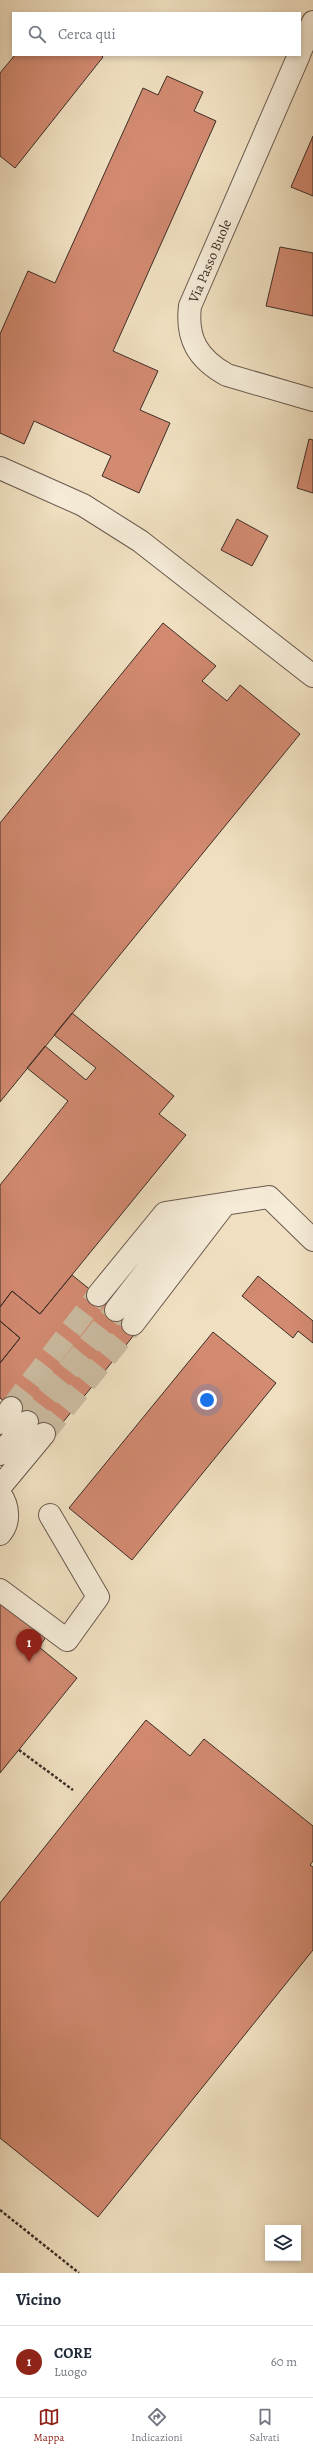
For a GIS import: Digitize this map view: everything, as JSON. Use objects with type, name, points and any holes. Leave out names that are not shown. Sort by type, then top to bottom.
[{"type":"street","points":[[301,50],[313,22]]},
{"type":"street","name":"Via Passo Buole","points":[[298,56],[190,306],[189,328],[198,351],[217,370],[227,375],[313,400]]},
{"type":"street","points":[[0,468],[82,505],[140,541],[313,676]]},
{"type":"street","points":[[98,1295],[165,1213],[269,1197],[313,1240]]},
{"type":"street","points":[[133,1324],[225,1204]]},
{"type":"street","points":[[116,1310],[194,1209]]},
{"type":"street","points":[[0,1454],[20,1422]]},
{"type":"street","points":[[0,1487],[20,1422]]},
{"type":"street","points":[[0,1494],[7,1510],[7,1521],[0,1534]]},
{"type":"street","points":[[0,1590],[67,1640],[98,1597],[50,1515]]},
{"type":"path","points":[[19,1750],[73,1790]]},
{"type":"path","points":[[0,2210],[79,2273]]},
{"type":"building","points":[[14,56],[103,57],[15,168],[0,156],[0,73]]},
{"type":"building","points":[[167,76],[203,92],[194,111],[216,121],[113,351],[158,371],[140,410],[170,423],[139,493],[102,476],[111,456],[34,421],[24,444],[0,433],[0,334],[28,271],[55,283],[143,88],[158,95]]},
{"type":"building","points":[[313,136],[313,196],[291,187]]},
{"type":"building","points":[[280,247],[313,253],[313,316],[266,306]]},
{"type":"building","points":[[309,439],[313,440],[313,493],[297,488]]},
{"type":"building","points":[[237,519],[268,536],[252,566],[221,550]]},
{"type":"building","points":[[163,623],[216,666],[202,681],[227,701],[240,685],[300,734],[0,1102],[0,823]]},
{"type":"building","points":[[72,1013],[174,1096],[159,1114],[186,1135],[40,1314],[12,1291],[0,1307],[0,1185],[68,1101],[27,1068],[45,1046],[86,1080],[96,1068],[54,1035]]},
{"type":"building","points":[[72,1275],[139,1329],[50,1438],[0,1398],[0,1363],[20,1338],[0,1321],[0,1307],[12,1291],[40,1314]]},
{"type":"building","points":[[258,1276],[313,1321],[313,1343],[298,1331],[293,1338],[242,1296]]},
{"type":"building","points":[[0,1321],[20,1338],[0,1363]]},
{"type":"building","points":[[213,1332],[276,1383],[132,1560],[69,1508]]},
{"type":"building","points":[[0,1579],[56,1623],[39,1647],[77,1678],[0,1773]]},
{"type":"building","points":[[146,1720],[190,1756],[204,1739],[313,1826],[313,1861],[310,1865],[313,1867],[313,1950],[98,2217],[0,2138],[0,1903]]},
{"type":"tunnel","points":[[11,1408],[98,1295]]},
{"type":"tunnel","points":[[27,1422],[116,1310]]},
{"type":"tunnel","points":[[44,1434],[133,1324]]},
{"type":"place","name":"CORE","points":[[29,1662]]}]
